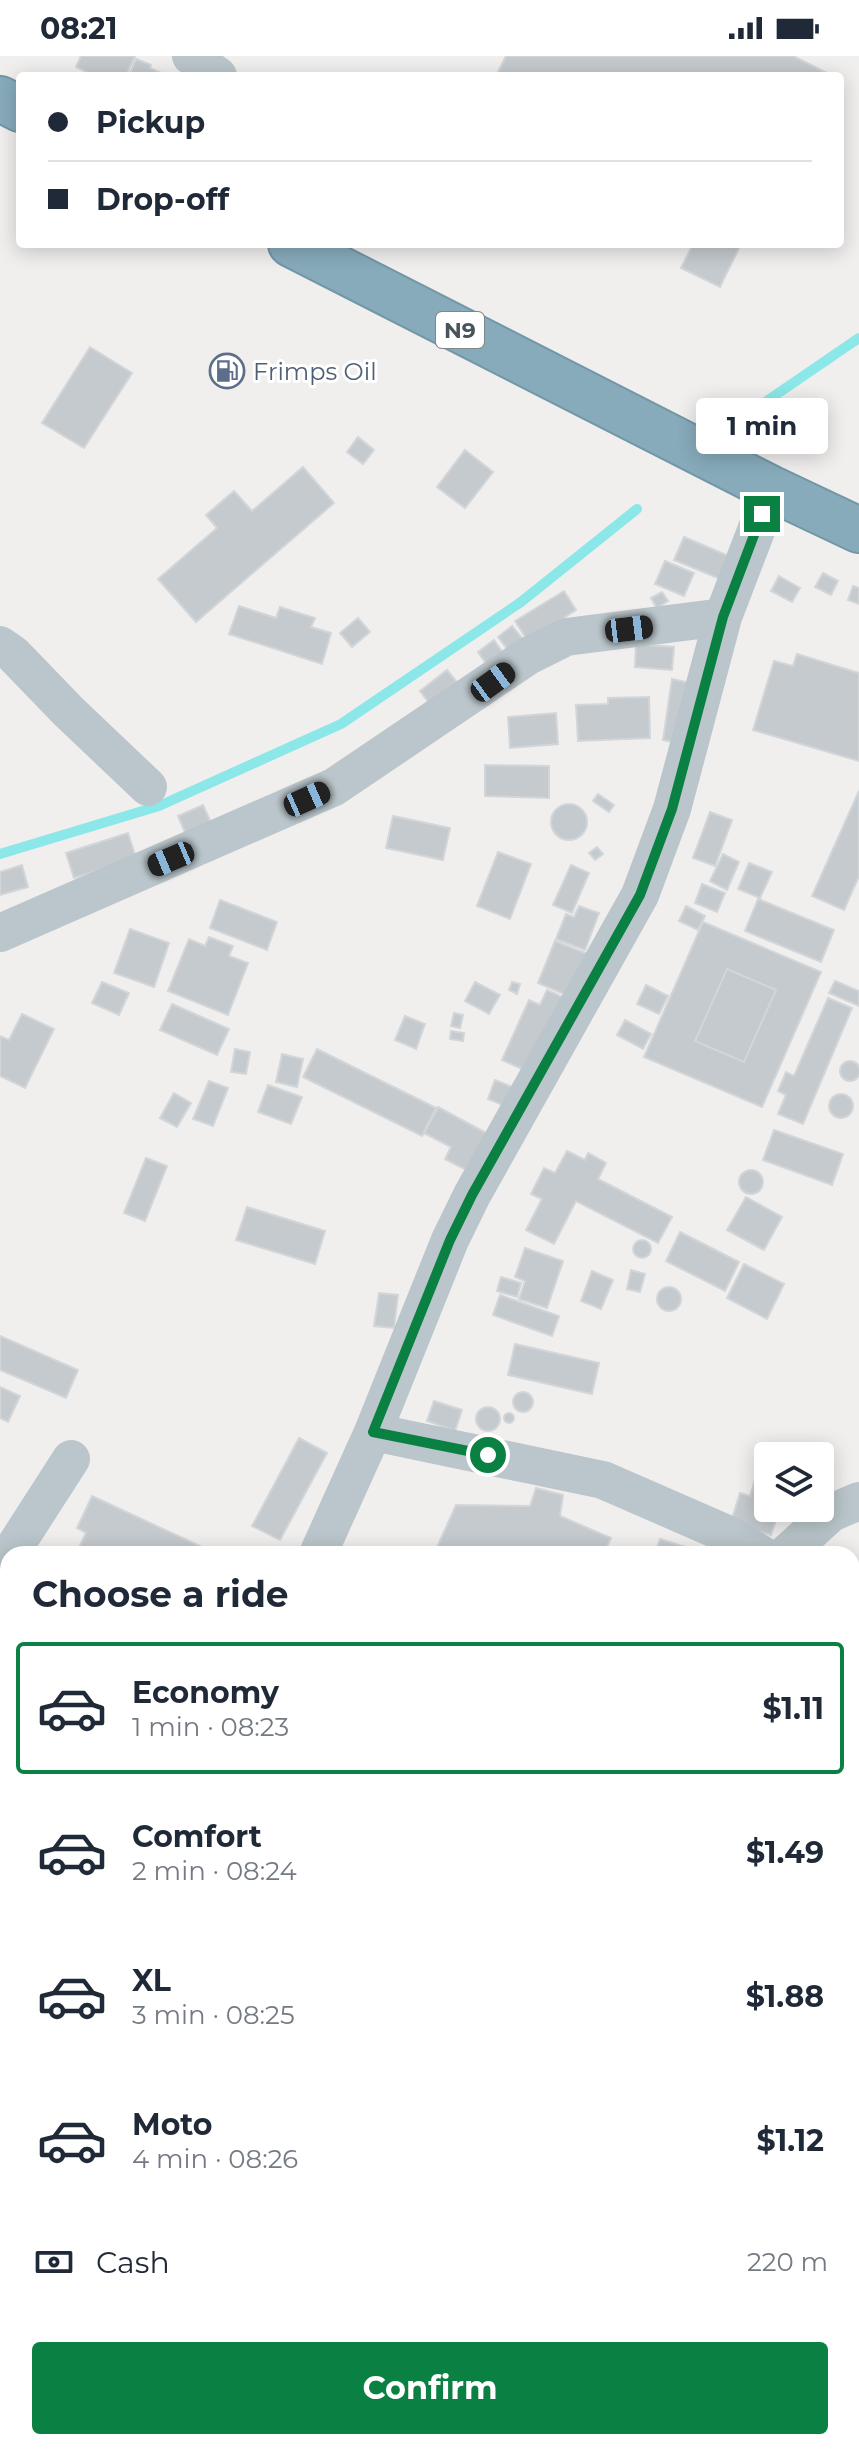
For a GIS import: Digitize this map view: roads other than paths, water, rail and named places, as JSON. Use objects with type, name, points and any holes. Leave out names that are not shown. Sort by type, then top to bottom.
[{"type":"highway","name":"N9","points":[[299,248],[772,489],[859,530]]},
{"type":"street","points":[[191,56],[213,72]]},
{"type":"street","points":[[322,1546],[373,1432],[450,1240],[472,1195],[640,895],[672,809],[723,617],[772,489]]},
{"type":"street","points":[[0,933],[334,787],[528,656],[566,637],[723,617]]},
{"type":"street","points":[[0,645],[13,654],[148,787]]},
{"type":"street","points":[[373,1432],[603,1480],[748,1546]]},
{"type":"street","points":[[15,1546],[71,1459]]},
{"type":"street","points":[[795,1546],[831,1513],[859,1501]]},
{"type":"waterway","points":[[739,420],[859,338]]},
{"type":"waterway","points":[[0,854],[159,806],[341,724],[521,602],[637,509]]},
{"type":"place","name":"Frimps Oil","points":[[227,371]]}]
